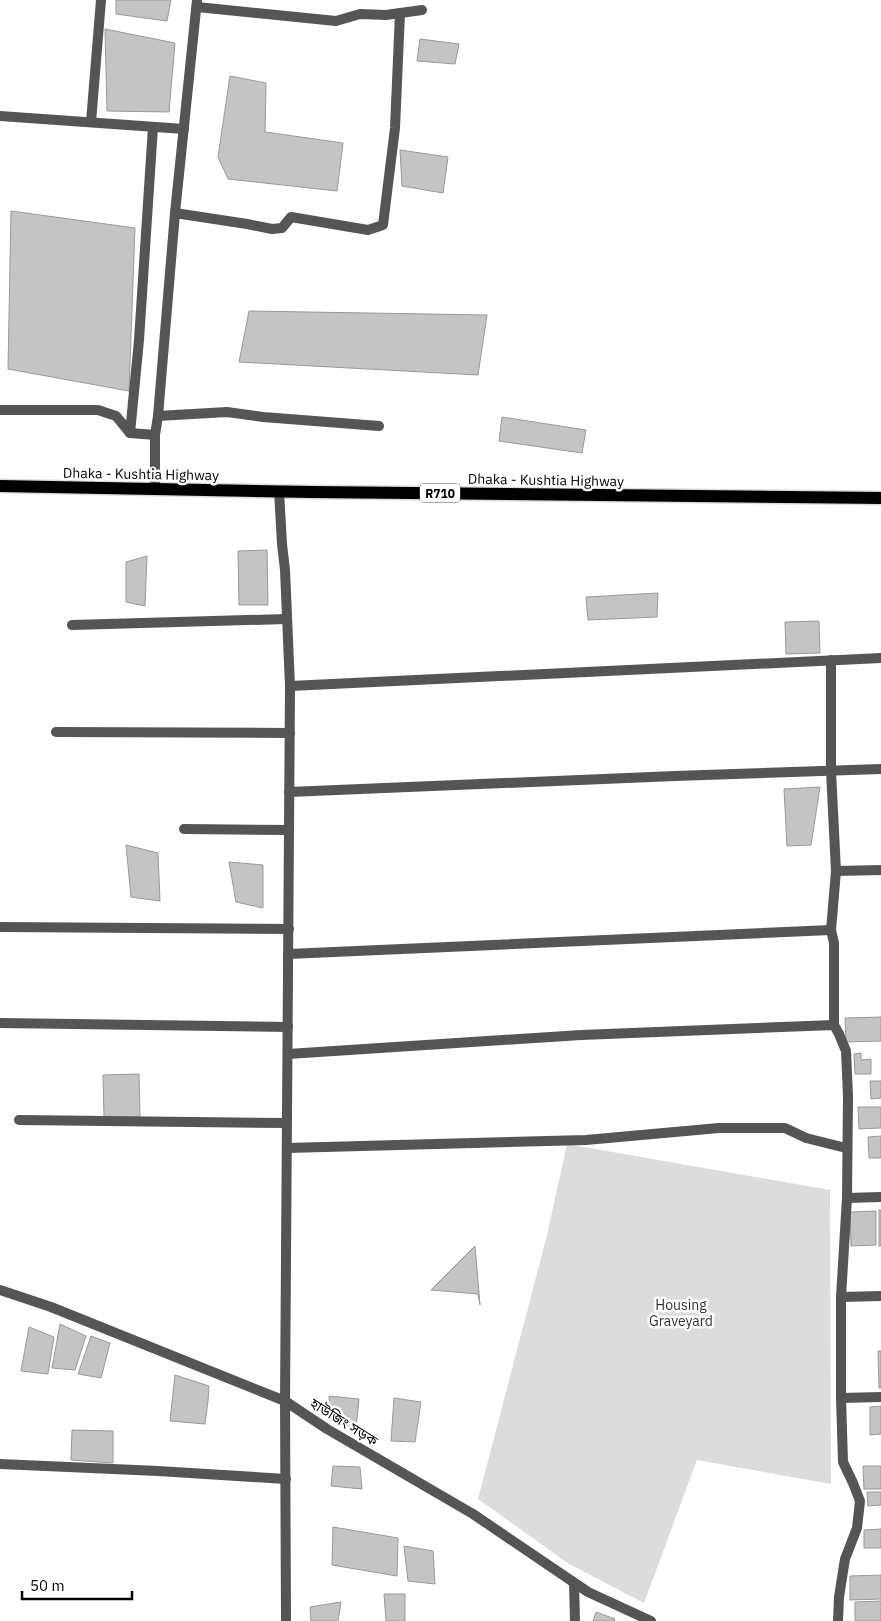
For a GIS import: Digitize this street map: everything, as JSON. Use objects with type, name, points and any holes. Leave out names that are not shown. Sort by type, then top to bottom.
[{"type":"main road","name":"Dhaka - Kushtia Highway","points":[[0,486],[881,498]]},
{"type":"street","points":[[91,122],[101,0]]},
{"type":"street","points":[[155,489],[155,435],[175,213],[197,3],[336,21],[360,14],[386,15],[422,10]]},
{"type":"street","points":[[175,213],[272,229],[282,228],[291,217],[368,230],[383,225],[395,128],[400,13]]},
{"type":"street","points":[[0,116],[184,129]]},
{"type":"street","points":[[130,433],[139,340],[153,127]]},
{"type":"street","points":[[0,410],[98,410],[116,416],[130,433],[155,435]]},
{"type":"street","points":[[158,416],[227,412],[263,417],[379,426]]},
{"type":"street","points":[[279,491],[285,570],[290,686],[285,1401],[286,1621]]},
{"type":"street","points":[[72,625],[286,619]]},
{"type":"street","points":[[290,686],[881,658]]},
{"type":"street","points":[[832,660],[831,771],[836,871],[831,930],[834,943],[834,1025],[846,1051],[848,1096],[847,1198],[841,1297],[843,1462],[860,1500],[857,1528],[845,1559],[839,1597],[838,1621]]},
{"type":"street","points":[[56,732],[290,733]]},
{"type":"street","points":[[290,792],[881,769]]},
{"type":"street","points":[[184,829],[289,830]]},
{"type":"street","points":[[836,871],[881,870]]},
{"type":"street","points":[[0,927],[289,929]]},
{"type":"street","points":[[288,954],[831,930]]},
{"type":"street","points":[[0,1023],[288,1027]]},
{"type":"street","points":[[288,1054],[581,1035],[834,1025]]},
{"type":"street","points":[[19,1120],[287,1124]]},
{"type":"street","points":[[287,1148],[586,1140],[719,1128],[784,1128],[806,1138],[846,1148]]},
{"type":"street","points":[[847,1198],[881,1197]]},
{"type":"street","name":"হাউজিং সড়ক","points":[[0,1290],[51,1306],[285,1401],[327,1429],[473,1514],[588,1592],[651,1621]]},
{"type":"street","points":[[841,1297],[881,1296]]},
{"type":"street","points":[[841,1398],[881,1396]]},
{"type":"street","points":[[0,1464],[286,1479]]},
{"type":"street","points":[[574,1583],[575,1621]]},
{"type":"green space","name":"Housing Graveyard","points":[[567,1144],[830,1190],[831,1484],[697,1460],[644,1603],[569,1564],[478,1499],[547,1235]]},
{"type":"building","points":[[116,0],[171,0],[167,21],[116,14]]},
{"type":"building","points":[[105,29],[175,43],[169,112],[107,111]]},
{"type":"building","points":[[420,39],[459,44],[455,64],[417,61]]},
{"type":"building","points":[[230,76],[266,83],[265,132],[343,143],[337,191],[228,179],[218,157]]},
{"type":"building","points":[[400,150],[448,157],[443,193],[402,186]]},
{"type":"building","points":[[11,211],[135,228],[129,391],[8,369]]},
{"type":"building","points":[[249,311],[487,315],[478,375],[239,362]]},
{"type":"building","points":[[502,417],[586,430],[582,453],[499,441]]},
{"type":"building","points":[[267,550],[268,605],[239,605],[238,551]]},
{"type":"building","points":[[147,556],[145,606],[126,602],[126,562]]},
{"type":"building","points":[[658,593],[657,617],[588,620],[586,597]]},
{"type":"building","points":[[819,621],[820,653],[786,654],[785,622]]},
{"type":"building","points":[[820,787],[811,845],[787,846],[784,789]]},
{"type":"building","points":[[126,845],[158,853],[160,901],[131,897]]},
{"type":"building","points":[[229,862],[263,865],[263,908],[236,902]]},
{"type":"building","points":[[881,1017],[881,1041],[846,1042],[845,1018]]},
{"type":"building","points":[[861,1053],[861,1060],[871,1059],[871,1074],[855,1074],[854,1054]]},
{"type":"building","points":[[139,1074],[140,1117],[104,1118],[103,1075]]},
{"type":"building","points":[[870,1081],[881,1081],[881,1098],[871,1099]]},
{"type":"building","points":[[858,1107],[881,1107],[881,1128],[859,1129]]},
{"type":"building","points":[[881,1136],[881,1158],[869,1158],[868,1137]]},
{"type":"building","points":[[879,1210],[881,1210],[881,1246],[879,1246]]},
{"type":"building","points":[[876,1211],[876,1245],[851,1246],[850,1212]]},
{"type":"building","points":[[475,1246],[480,1305],[478,1294],[431,1290]]},
{"type":"building","points":[[60,1324],[86,1336],[75,1370],[52,1368]]},
{"type":"building","points":[[29,1327],[54,1337],[48,1374],[21,1371]]},
{"type":"building","points":[[91,1336],[110,1343],[101,1378],[78,1374]]},
{"type":"building","points":[[878,1351],[881,1351],[881,1388],[879,1388]]},
{"type":"building","points":[[175,1375],[209,1386],[205,1424],[170,1421]]},
{"type":"building","points":[[329,1396],[359,1399],[356,1428],[330,1420]]},
{"type":"building","points":[[394,1398],[421,1402],[415,1442],[391,1441]]},
{"type":"building","points":[[881,1406],[881,1434],[870,1435],[870,1407]]},
{"type":"building","points":[[72,1430],[113,1431],[113,1463],[71,1460]]},
{"type":"building","points":[[333,1466],[360,1467],[362,1489],[331,1486]]},
{"type":"building","points":[[863,1466],[881,1466],[881,1489],[864,1489]]},
{"type":"building","points":[[867,1492],[881,1492],[881,1505],[868,1506]]},
{"type":"building","points":[[333,1527],[398,1538],[397,1576],[332,1565]]},
{"type":"building","points":[[881,1529],[881,1548],[864,1548],[864,1530]]},
{"type":"building","points":[[404,1546],[433,1551],[435,1584],[408,1581]]},
{"type":"building","points":[[881,1575],[881,1599],[850,1600],[850,1576]]},
{"type":"building","points":[[384,1594],[405,1594],[405,1621],[386,1621]]},
{"type":"building","points":[[881,1601],[881,1621],[855,1621],[855,1602]]},
{"type":"building","points":[[341,1602],[338,1621],[311,1621],[310,1607]]},
{"type":"building","points":[[596,1612],[615,1619],[614,1621],[593,1621]]}]
